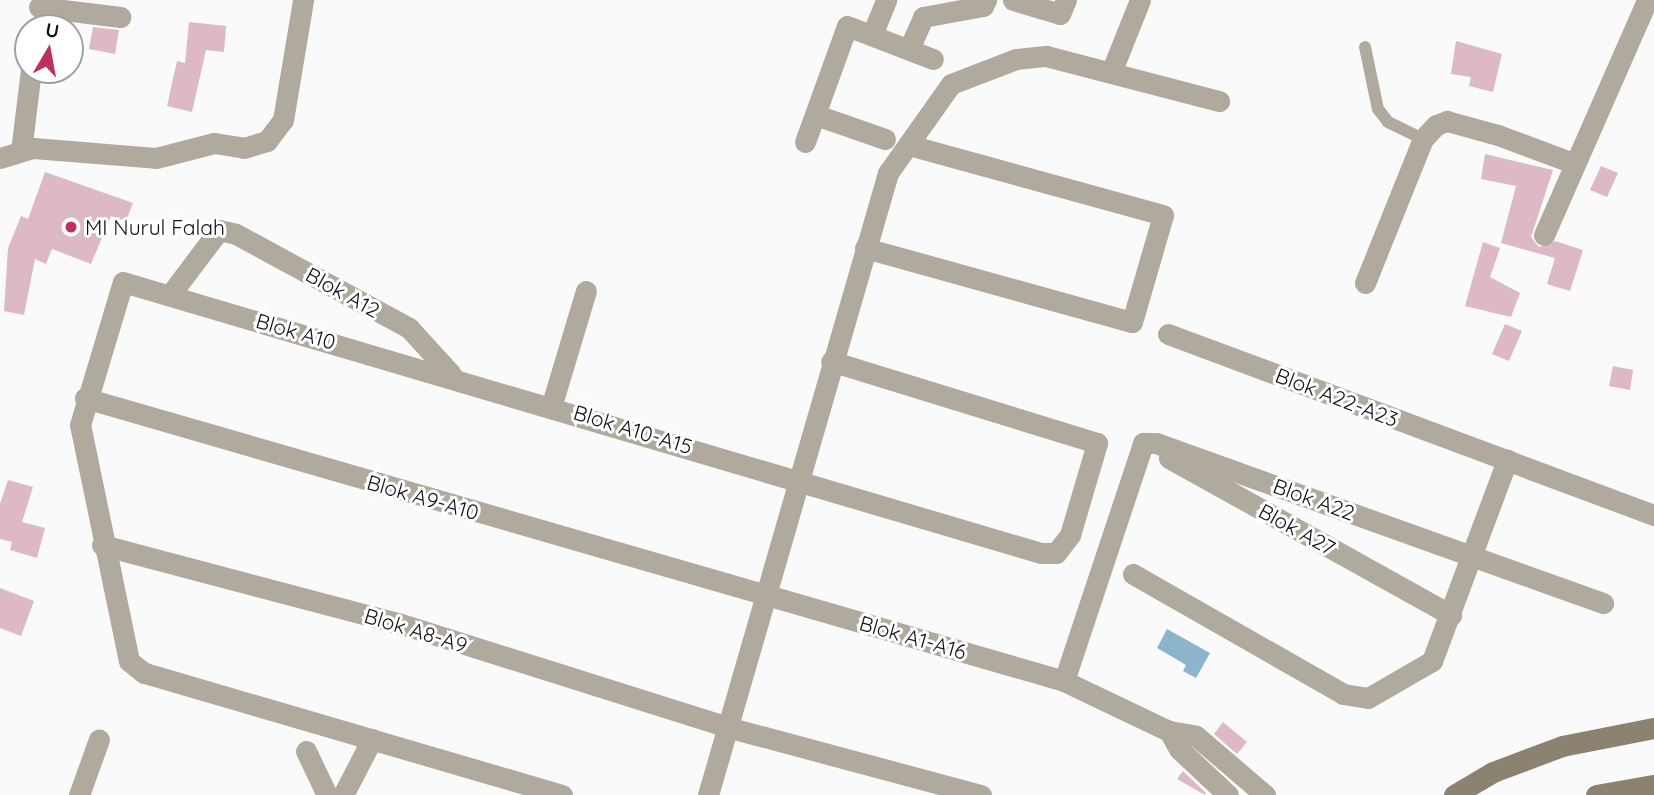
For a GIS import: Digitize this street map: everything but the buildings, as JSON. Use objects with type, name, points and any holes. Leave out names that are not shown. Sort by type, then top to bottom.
[{"type":"street","points":[[0,158],[21,151],[156,159],[214,143],[244,148],[267,141],[283,120],[301,0]]},
{"type":"street","points":[[872,35],[886,0]]},
{"type":"street","points":[[909,49],[923,17],[983,6],[986,0]]},
{"type":"street","points":[[1013,0],[1060,14],[1066,0]]},
{"type":"street","points":[[1112,70],[1140,0]]},
{"type":"street","points":[[1544,236],[1573,163],[1647,0]]},
{"type":"street","points":[[38,12],[120,17]]},
{"type":"street","points":[[805,142],[847,26],[933,58]]},
{"type":"street","points":[[709,795],[763,593],[888,173],[951,83],[1016,59],[1046,56],[1112,70],[1219,101]]},
{"type":"street","points":[[21,151],[29,84]]},
{"type":"street","points":[[816,115],[885,139]]},
{"type":"street","points":[[1365,282],[1423,139],[1447,121],[1573,163]]},
{"type":"street","points":[[865,248],[1132,322],[1163,215],[908,145]]},
{"type":"street","name":"Blok A12","points":[[170,295],[219,230],[409,328],[461,379]]},
{"type":"street","name":"Blok A10","points":[[85,398],[123,282],[461,379]]},
{"type":"street","points":[[552,404],[586,291]]},
{"type":"street","name":"Blok A22-A23","points":[[1168,334],[1654,515]]},
{"type":"street","name":"Blok A10-A15","points":[[461,379],[552,404],[1041,553],[1056,553],[1070,535],[1097,443],[831,361]]},
{"type":"street","points":[[85,398],[80,425],[102,545],[129,661],[144,673],[562,795]]},
{"type":"street","name":"Blok A9-A10","points":[[85,398],[763,593]]},
{"type":"street","points":[[1064,681],[1149,443]]},
{"type":"street","name":"Blok A22","points":[[1149,443],[1603,603]]},
{"type":"street","name":"Blok A27","points":[[1149,443],[1451,615]]},
{"type":"street","points":[[1133,574],[1343,694],[1368,698],[1432,661],[1507,460]]},
{"type":"street","name":"Blok A8-A9","points":[[102,545],[398,623],[727,727],[981,795]]},
{"type":"street","name":"Blok A1-A16","points":[[763,593],[1064,681],[1169,731],[1196,736],[1232,788],[1265,795]]},
{"type":"street","points":[[1454,795],[1493,772],[1562,746],[1654,728]]},
{"type":"street","points":[[79,795],[99,739]]},
{"type":"street","points":[[344,795],[372,739]]},
{"type":"street","points":[[306,751],[327,795]]},
{"type":"street","points":[[1596,795],[1654,785]]},
{"type":"lane","points":[[1365,47],[1378,109],[1388,122],[1423,139]]},
{"type":"water","points":[[1167,629],[1210,653],[1196,678],[1183,671],[1186,665],[1157,648]]},
{"type":"place","name":"MI Nurul Falah","points":[[71,227]]}]
